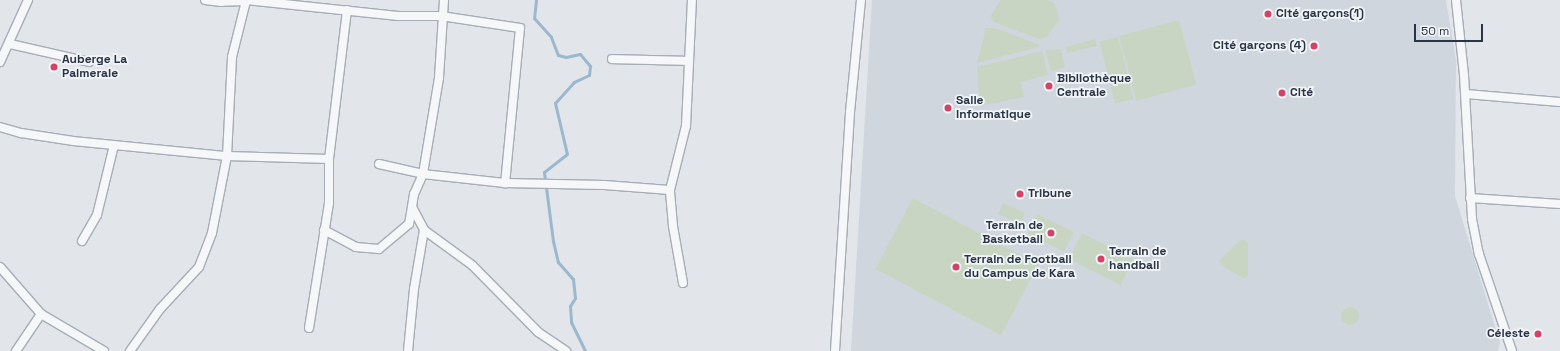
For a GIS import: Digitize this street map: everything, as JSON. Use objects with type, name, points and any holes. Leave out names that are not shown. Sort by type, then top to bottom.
[{"type":"street","points":[[0,62],[10,44],[28,0]]},
{"type":"street","points":[[205,0],[221,2],[246,0],[398,16],[441,16],[520,28],[505,183]]},
{"type":"street","points":[[130,351],[160,309],[199,267],[212,233],[227,156],[232,57],[246,0]]},
{"type":"street","points":[[324,230],[356,247],[379,249],[409,224],[414,194],[423,174],[439,78],[441,16],[444,0]]},
{"type":"street","points":[[683,283],[673,226],[670,190],[686,126],[692,0]]},
{"type":"street","points":[[835,351],[850,112],[862,0]]},
{"type":"street","points":[[1456,0],[1466,94],[1470,198],[1479,254],[1512,351]]},
{"type":"street","points":[[309,328],[329,203],[329,159],[347,10]]},
{"type":"street","points":[[10,44],[89,62]]},
{"type":"street","points":[[612,59],[689,61]]},
{"type":"street","points":[[1466,94],[1560,102]]},
{"type":"street","points":[[0,127],[21,133],[114,145],[227,156],[329,159]]},
{"type":"street","points":[[82,241],[97,215],[114,145]]},
{"type":"street","points":[[379,164],[423,174],[505,183],[604,185],[670,190]]},
{"type":"street","points":[[1470,198],[1560,204]]},
{"type":"street","points":[[412,207],[424,230],[472,266],[538,332],[566,351]]},
{"type":"street","points":[[408,351],[413,296],[424,230]]},
{"type":"street","points":[[0,267],[42,314],[104,351]]},
{"type":"street","points":[[16,351],[42,314]]},
{"type":"shaded area","points":[[872,0],[1446,0],[1456,60],[1455,196],[1500,343],[1498,351],[851,351]]},
{"type":"green space","points":[[1001,0],[1047,0],[1055,3],[1059,20],[1046,38],[1039,39],[994,22],[990,17]]},
{"type":"green space","points":[[1179,20],[1196,85],[1136,101],[1119,36]]},
{"type":"green space","points":[[986,28],[995,28],[1038,44],[1039,47],[977,63]]},
{"type":"green space","points":[[1118,37],[1133,99],[1115,104],[1100,42]]},
{"type":"green space","points":[[1095,39],[1097,46],[1067,53],[1066,47]]},
{"type":"green space","points":[[1061,49],[1065,68],[1051,71],[1045,50]]},
{"type":"green space","points":[[1042,51],[1048,75],[1021,82],[1024,97],[980,106],[977,67]]},
{"type":"green space","name":"Terrain de Football du Campus de Kara","points":[[913,198],[1038,265],[1001,335],[875,269]]},
{"type":"green space","points":[[1003,203],[1025,213],[1020,224],[998,214]]},
{"type":"green space","name":"Terrain de Basketball","points":[[1037,214],[1074,232],[1064,252],[1027,234]]},
{"type":"green space","name":"Terrain de handball","points":[[1082,233],[1134,259],[1121,285],[1069,259]]},
{"type":"green space","points":[[1240,240],[1244,240],[1248,243],[1248,276],[1245,279],[1222,266],[1219,261]]},
{"type":"green space","points":[[1350,307],[1356,310],[1359,316],[1356,322],[1350,325],[1344,322],[1341,316],[1344,310]]},
{"type":"waterway","points":[[536,0],[534,18],[551,37],[558,55],[566,57],[580,54],[590,66],[589,75],[574,82],[555,103],[567,154],[544,172],[553,241],[558,262],[573,279],[575,298],[570,306],[571,322],[585,351]]},
{"type":"place","name":"Cité garçons(1)","points":[[1268,14]]},
{"type":"place","name":"Cité garçons (4)","points":[[1314,46]]},
{"type":"place","name":"Auberge La Palmeraie","points":[[54,67]]},
{"type":"place","name":"Bibliothèque Centrale","points":[[1049,86]]},
{"type":"place","name":"Cité","points":[[1282,93]]},
{"type":"place","name":"Salle Informatique","points":[[948,108]]},
{"type":"place","name":"Tribune","points":[[1020,194]]},
{"type":"place","name":"Terrain de Basketball","points":[[1051,233]]},
{"type":"place","name":"Terrain de handball","points":[[1101,259]]},
{"type":"place","name":"Terrain de Football du Campus de Kara","points":[[956,267]]},
{"type":"place","name":"Céleste","points":[[1538,334]]}]
